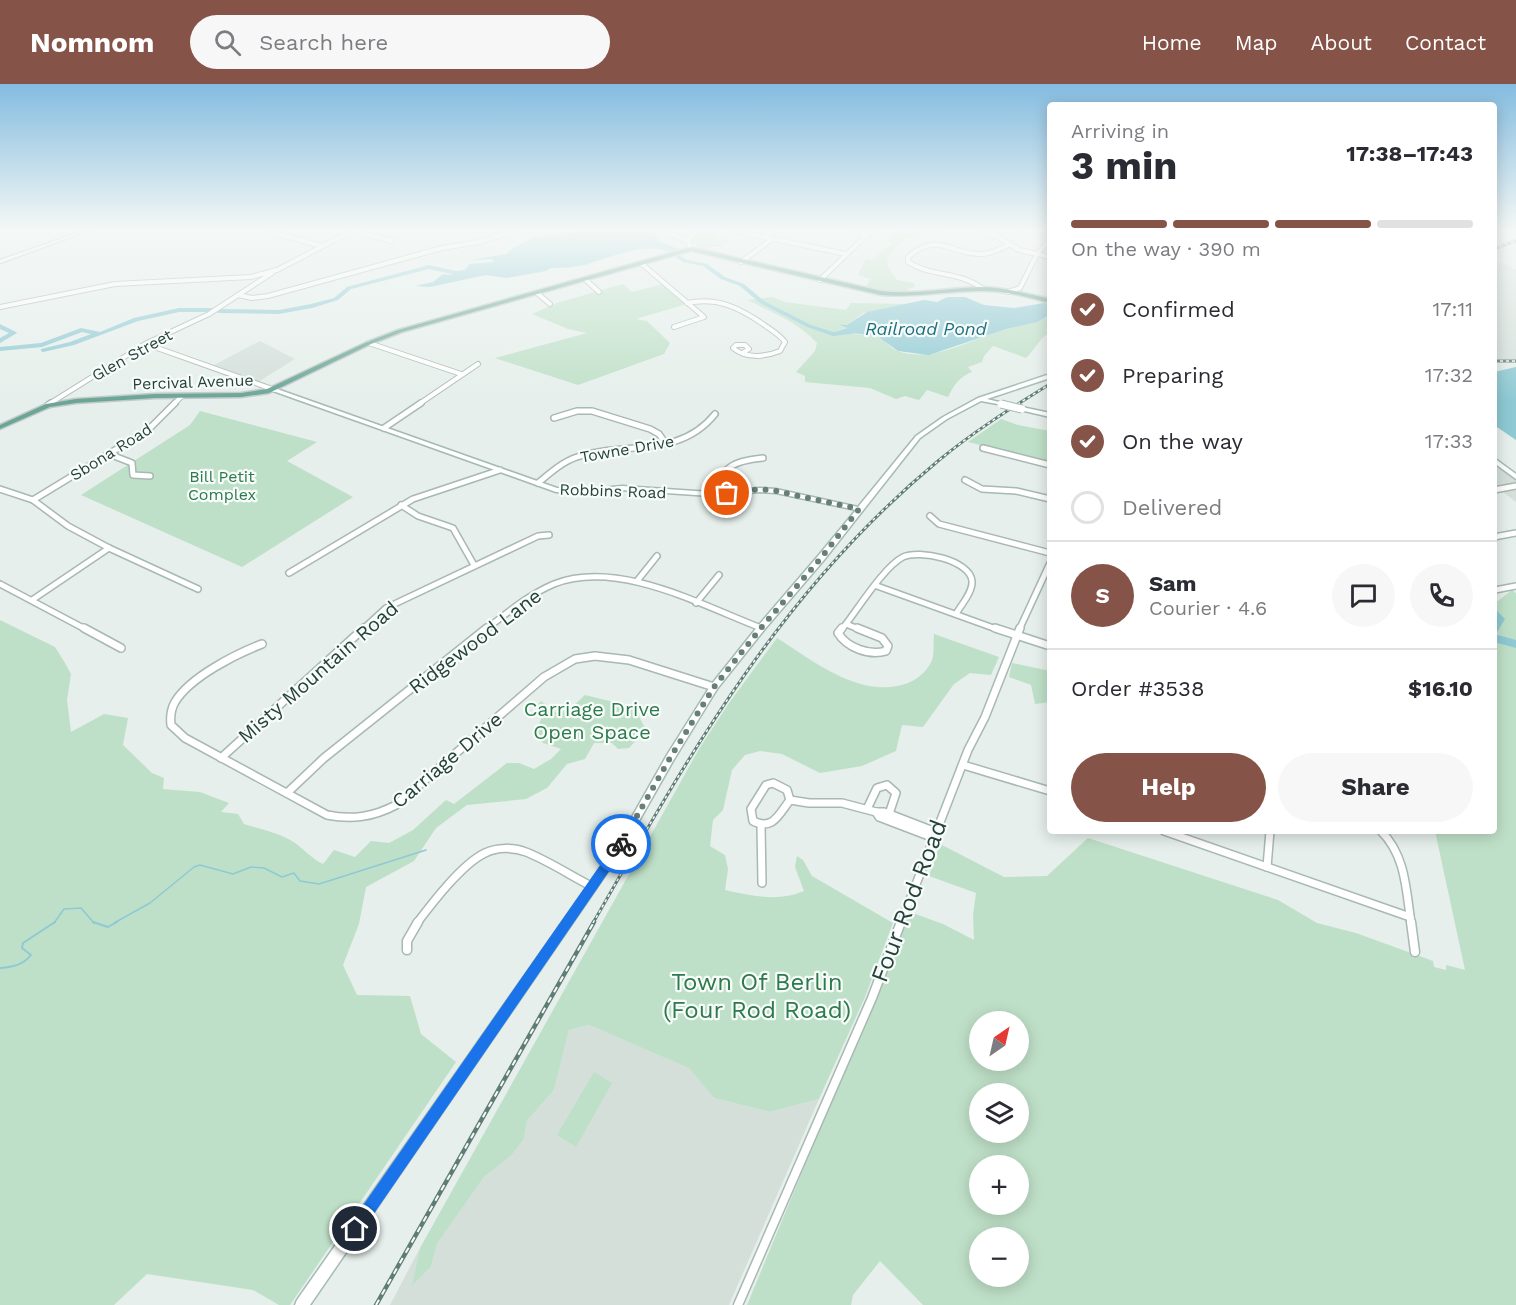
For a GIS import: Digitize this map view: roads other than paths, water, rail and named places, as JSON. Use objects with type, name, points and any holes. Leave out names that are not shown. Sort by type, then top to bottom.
[{"type":"main road","name":"Percival Avenue","points":[[0,427],[48,405],[121,398],[241,395],[275,390],[369,342],[400,331],[556,288]]},
{"type":"main road","points":[[857,288],[906,296],[983,289],[1047,301]]},
{"type":"street","points":[[0,307],[95,288]]},
{"type":"street","name":"Glen Street","points":[[48,405],[145,344],[200,319],[249,288]]},
{"type":"street","points":[[238,295],[252,298],[297,288]]},
{"type":"street","points":[[594,288],[599,292]]},
{"type":"street","points":[[670,288],[704,317],[674,327]]},
{"type":"street","points":[[1008,292],[1020,288],[1024,295]]},
{"type":"street","points":[[537,293],[550,304]]},
{"type":"street","points":[[687,303],[708,299],[723,302],[783,338],[785,342],[783,349],[771,356],[756,356],[744,352]]},
{"type":"street","points":[[369,342],[461,374]]},
{"type":"street","points":[[145,344],[275,390]]},
{"type":"street","points":[[384,428],[478,364]]},
{"type":"street","points":[[302,1305],[619,848],[670,758],[714,687],[761,628],[821,558],[918,437],[945,418],[980,399],[1047,377]]},
{"type":"street","name":"Robbins Road","points":[[275,390],[568,492],[622,488],[710,494],[760,489],[859,509]]},
{"type":"street","name":"Sbona Road","points":[[33,500],[148,430],[182,396]]},
{"type":"street","points":[[980,399],[1047,414]]},
{"type":"street","points":[[554,418],[577,411],[598,413],[656,431],[666,444]]},
{"type":"street","name":"Towne Drive","points":[[538,483],[562,464],[579,456],[666,444],[695,432],[708,423],[715,414]]},
{"type":"street","points":[[983,448],[1047,464]]},
{"type":"street","points":[[109,454],[132,463],[134,475],[150,476]]},
{"type":"street","points":[[710,494],[729,465],[744,460],[763,458]]},
{"type":"street","points":[[1497,463],[1516,469]]},
{"type":"street","points":[[1497,464],[1516,477]]},
{"type":"street","points":[[289,573],[401,505],[429,493],[500,470]]},
{"type":"street","points":[[965,480],[979,489],[1018,491],[1047,498]]},
{"type":"street","points":[[1497,489],[1516,486]]},
{"type":"street","points":[[0,489],[33,500],[48,508],[68,526],[109,548],[198,589]]},
{"type":"street","points":[[401,505],[418,516],[453,528],[474,565]]},
{"type":"street","points":[[930,516],[934,521],[948,526],[1047,552]]},
{"type":"street","points":[[1497,536],[1516,533]]},
{"type":"street","name":"Misty Mountain Road","points":[[221,758],[386,608],[538,536],[549,535]]},
{"type":"street","points":[[32,600],[109,548]]},
{"type":"street","points":[[846,624],[882,638],[888,646],[886,651],[875,653],[845,642],[840,639],[838,633],[899,560],[912,554],[931,555],[958,564],[970,574],[972,581],[956,614]]},
{"type":"street","points":[[637,581],[657,556]]},
{"type":"street","name":"Four Rod Road","points":[[738,1305],[872,998],[963,765],[992,702],[1016,636],[1047,569]]},
{"type":"street","points":[[696,603],[719,575]]},
{"type":"street","name":"Ridgewood Lane","points":[[287,793],[324,758],[530,596],[559,583],[591,576],[637,581],[761,628]]},
{"type":"street","points":[[0,584],[121,648]]},
{"type":"street","points":[[877,586],[1047,645]]},
{"type":"street","points":[[1497,590],[1516,586]]},
{"type":"street","name":"Carriage Drive","points":[[262,644],[241,651],[193,685],[176,702],[172,710],[171,725],[176,732],[221,758],[327,815],[341,819],[368,817],[383,812],[411,794],[544,677],[568,662],[580,658],[607,656],[714,687]]},
{"type":"street","points":[[963,765],[1047,790]]},
{"type":"street","points":[[773,783],[780,785],[787,790],[790,800],[775,822],[761,826],[753,821],[751,809],[766,785],[773,783]]},
{"type":"street","points":[[867,809],[877,788],[887,785],[896,793],[889,814]]},
{"type":"street","points":[[790,800],[809,803],[842,803],[889,814],[935,835]]},
{"type":"street","points":[[876,812],[879,817],[935,835]]},
{"type":"street","points":[[761,826],[762,883]]},
{"type":"street","points":[[1173,834],[1410,917]]},
{"type":"street","points":[[1268,867],[1270,834]]},
{"type":"street","points":[[1384,834],[1400,853],[1415,952]]},
{"type":"street","points":[[407,950],[407,941],[414,928],[465,868],[484,853],[515,849],[526,852],[592,887]]},
{"type":"water","name":"Railroad Pond","points":[[947,297],[965,297],[984,305],[1014,308],[1044,303],[1047,304],[1047,317],[1037,322],[1006,329],[929,355],[898,351],[877,336],[837,331],[847,328],[839,325],[847,325],[867,312],[924,300],[937,302]]},
{"type":"water","points":[[1516,367],[1516,440],[1497,427],[1497,371]]},
{"type":"waterway","points":[[218,311],[279,312],[336,299],[349,288]]},
{"type":"waterway","points":[[746,288],[762,302],[809,326],[833,334],[858,331]]},
{"type":"waterway","points":[[0,349],[42,345],[81,330],[101,334],[136,319],[179,310],[212,310]]},
{"type":"waterway","points":[[0,326],[14,333],[0,341]]},
{"type":"waterway","points":[[43,350],[72,344],[98,334]]},
{"type":"waterway","points":[[1497,616],[1500,619],[1497,624]]},
{"type":"waterway","points":[[1497,639],[1516,644]]},
{"type":"waterway","points":[[114,923],[150,903],[194,867],[200,865],[233,874],[251,867],[264,868],[282,877],[294,873],[300,881],[319,884],[426,850]]},
{"type":"waterway","points":[[54,922],[64,909],[81,908],[93,922]]},
{"type":"waterway","points":[[0,968],[25,961],[31,955],[22,948],[23,943],[54,922]]},
{"type":"waterway","points":[[93,922],[108,927],[117,922]]},
{"type":"railway","points":[[1497,361],[1516,361]]},
{"type":"railway","points":[[593,923],[704,735],[786,619],[832,563],[882,511],[951,450],[1047,386]]},
{"type":"railway","points":[[376,1305],[594,922]]},
{"type":"park label","name":"Bill Petit Complex","points":[[222,485]]},
{"type":"park label","name":"Carriage Drive Open Space","points":[[592,720]]},
{"type":"park label","name":"Town Of Berlin (Four Rod Road)","points":[[757,996]]}]
